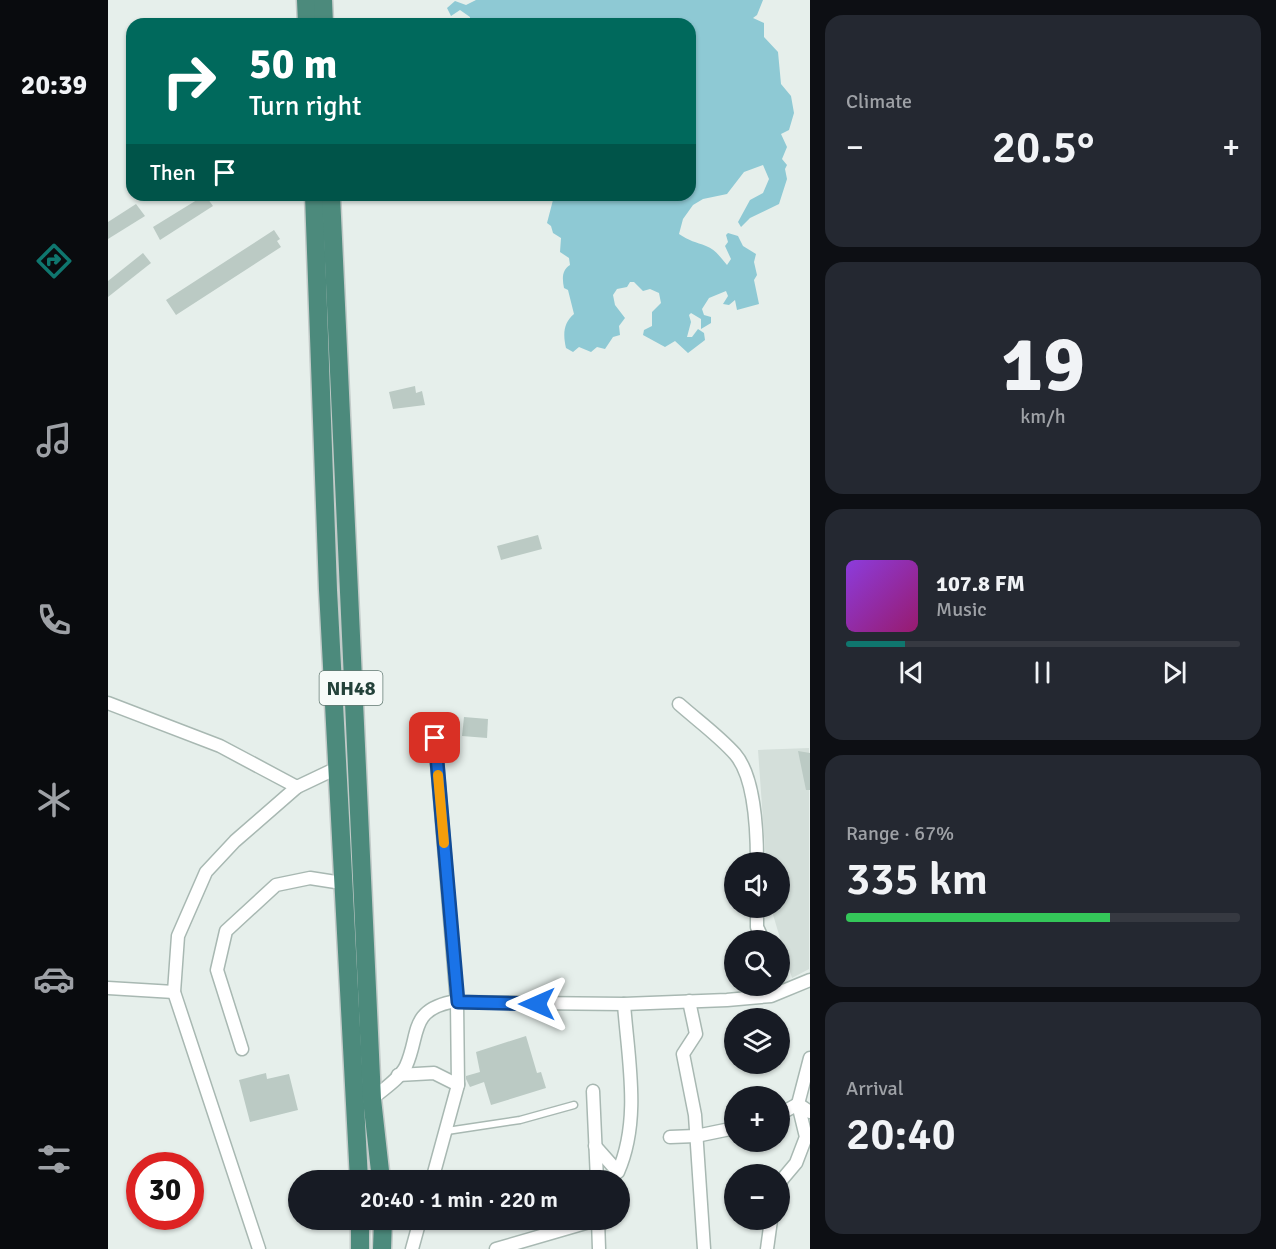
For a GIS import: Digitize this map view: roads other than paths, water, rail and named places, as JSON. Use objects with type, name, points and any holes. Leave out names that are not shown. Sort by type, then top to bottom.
[{"type":"highway","points":[[306,0],[307,18]]},
{"type":"highway","points":[[323,0],[324,18]]},
{"type":"highway","name":"NH48","points":[[314,201],[342,883],[358,1170]]},
{"type":"highway","name":"NH48","points":[[330,201],[372,1099],[380,1170]]},
{"type":"highway","points":[[360,1230],[360,1249]]},
{"type":"highway","points":[[382,1249],[383,1230]]},
{"type":"street","points":[[108,703],[220,746],[297,787]]},
{"type":"street","points":[[679,704],[736,755],[746,777],[757,828],[757,852]]},
{"type":"street","points":[[435,738],[458,1002],[458,1085],[435,1170]]},
{"type":"street","points":[[259,1249],[174,992],[178,936],[207,872],[235,841],[297,787],[337,768]]},
{"type":"street","points":[[242,1049],[217,970],[226,931],[276,885],[310,878],[342,883]]},
{"type":"street","points":[[790,985],[810,980]]},
{"type":"street","points":[[108,988],[174,992]]},
{"type":"street","points":[[372,1099],[405,1068],[416,1028],[424,1014],[434,1005],[458,1002],[624,1004],[771,996]]},
{"type":"street","points":[[689,1001],[696,1034],[683,1054],[695,1115],[704,1249]]},
{"type":"street","points":[[595,1146],[618,1172],[627,1152],[632,1112],[624,1004]]},
{"type":"street","points":[[790,1170],[796,1163],[806,1137],[798,1104],[810,1058]]},
{"type":"street","points":[[398,1075],[434,1073],[458,1085]]},
{"type":"street","points":[[593,1091],[596,1170]]},
{"type":"street","points":[[798,1104],[810,1112]]},
{"type":"street","points":[[790,1108],[798,1104]]},
{"type":"street","points":[[670,1137],[696,1136],[724,1130]]},
{"type":"street","points":[[412,1249],[417,1230]]},
{"type":"street","points":[[496,1249],[562,1230]]},
{"type":"street","points":[[598,1230],[599,1249]]},
{"type":"street","points":[[767,1249],[770,1230]]},
{"type":"lane","points":[[447,1131],[520,1120],[574,1105]]},
{"type":"water","points":[[476,0],[763,0],[757,15],[753,18],[764,23],[764,37],[778,52],[781,84],[791,96],[794,113],[789,130],[781,134],[787,147],[782,159],[787,165],[785,169],[787,179],[779,204],[750,218],[741,227],[738,222],[750,200],[763,193],[769,179],[763,165],[744,172],[727,194],[703,199],[693,205],[683,219],[679,234],[712,249],[727,265],[731,259],[725,246],[728,242],[726,235],[728,233],[738,236],[743,246],[756,254],[754,262],[757,275],[754,280],[759,304],[737,310],[735,300],[729,305],[723,304],[728,296],[726,291],[709,298],[702,309],[704,315],[711,317],[711,323],[701,329],[701,319],[691,313],[689,315],[691,322],[687,337],[692,337],[698,329],[704,333],[705,340],[688,353],[675,341],[665,347],[643,335],[644,330],[652,326],[652,312],[661,303],[659,293],[650,289],[643,291],[634,282],[630,282],[627,287],[617,289],[613,295],[615,305],[625,318],[619,326],[620,335],[613,337],[605,349],[597,347],[591,352],[579,347],[573,352],[566,348],[565,330],[574,314],[568,290],[564,288],[563,278],[565,269],[570,265],[569,258],[560,252],[561,238],[553,233],[551,226],[547,223],[553,201],[696,201],[696,18],[470,18],[460,10],[451,16],[447,8],[455,1],[466,5]]}]
